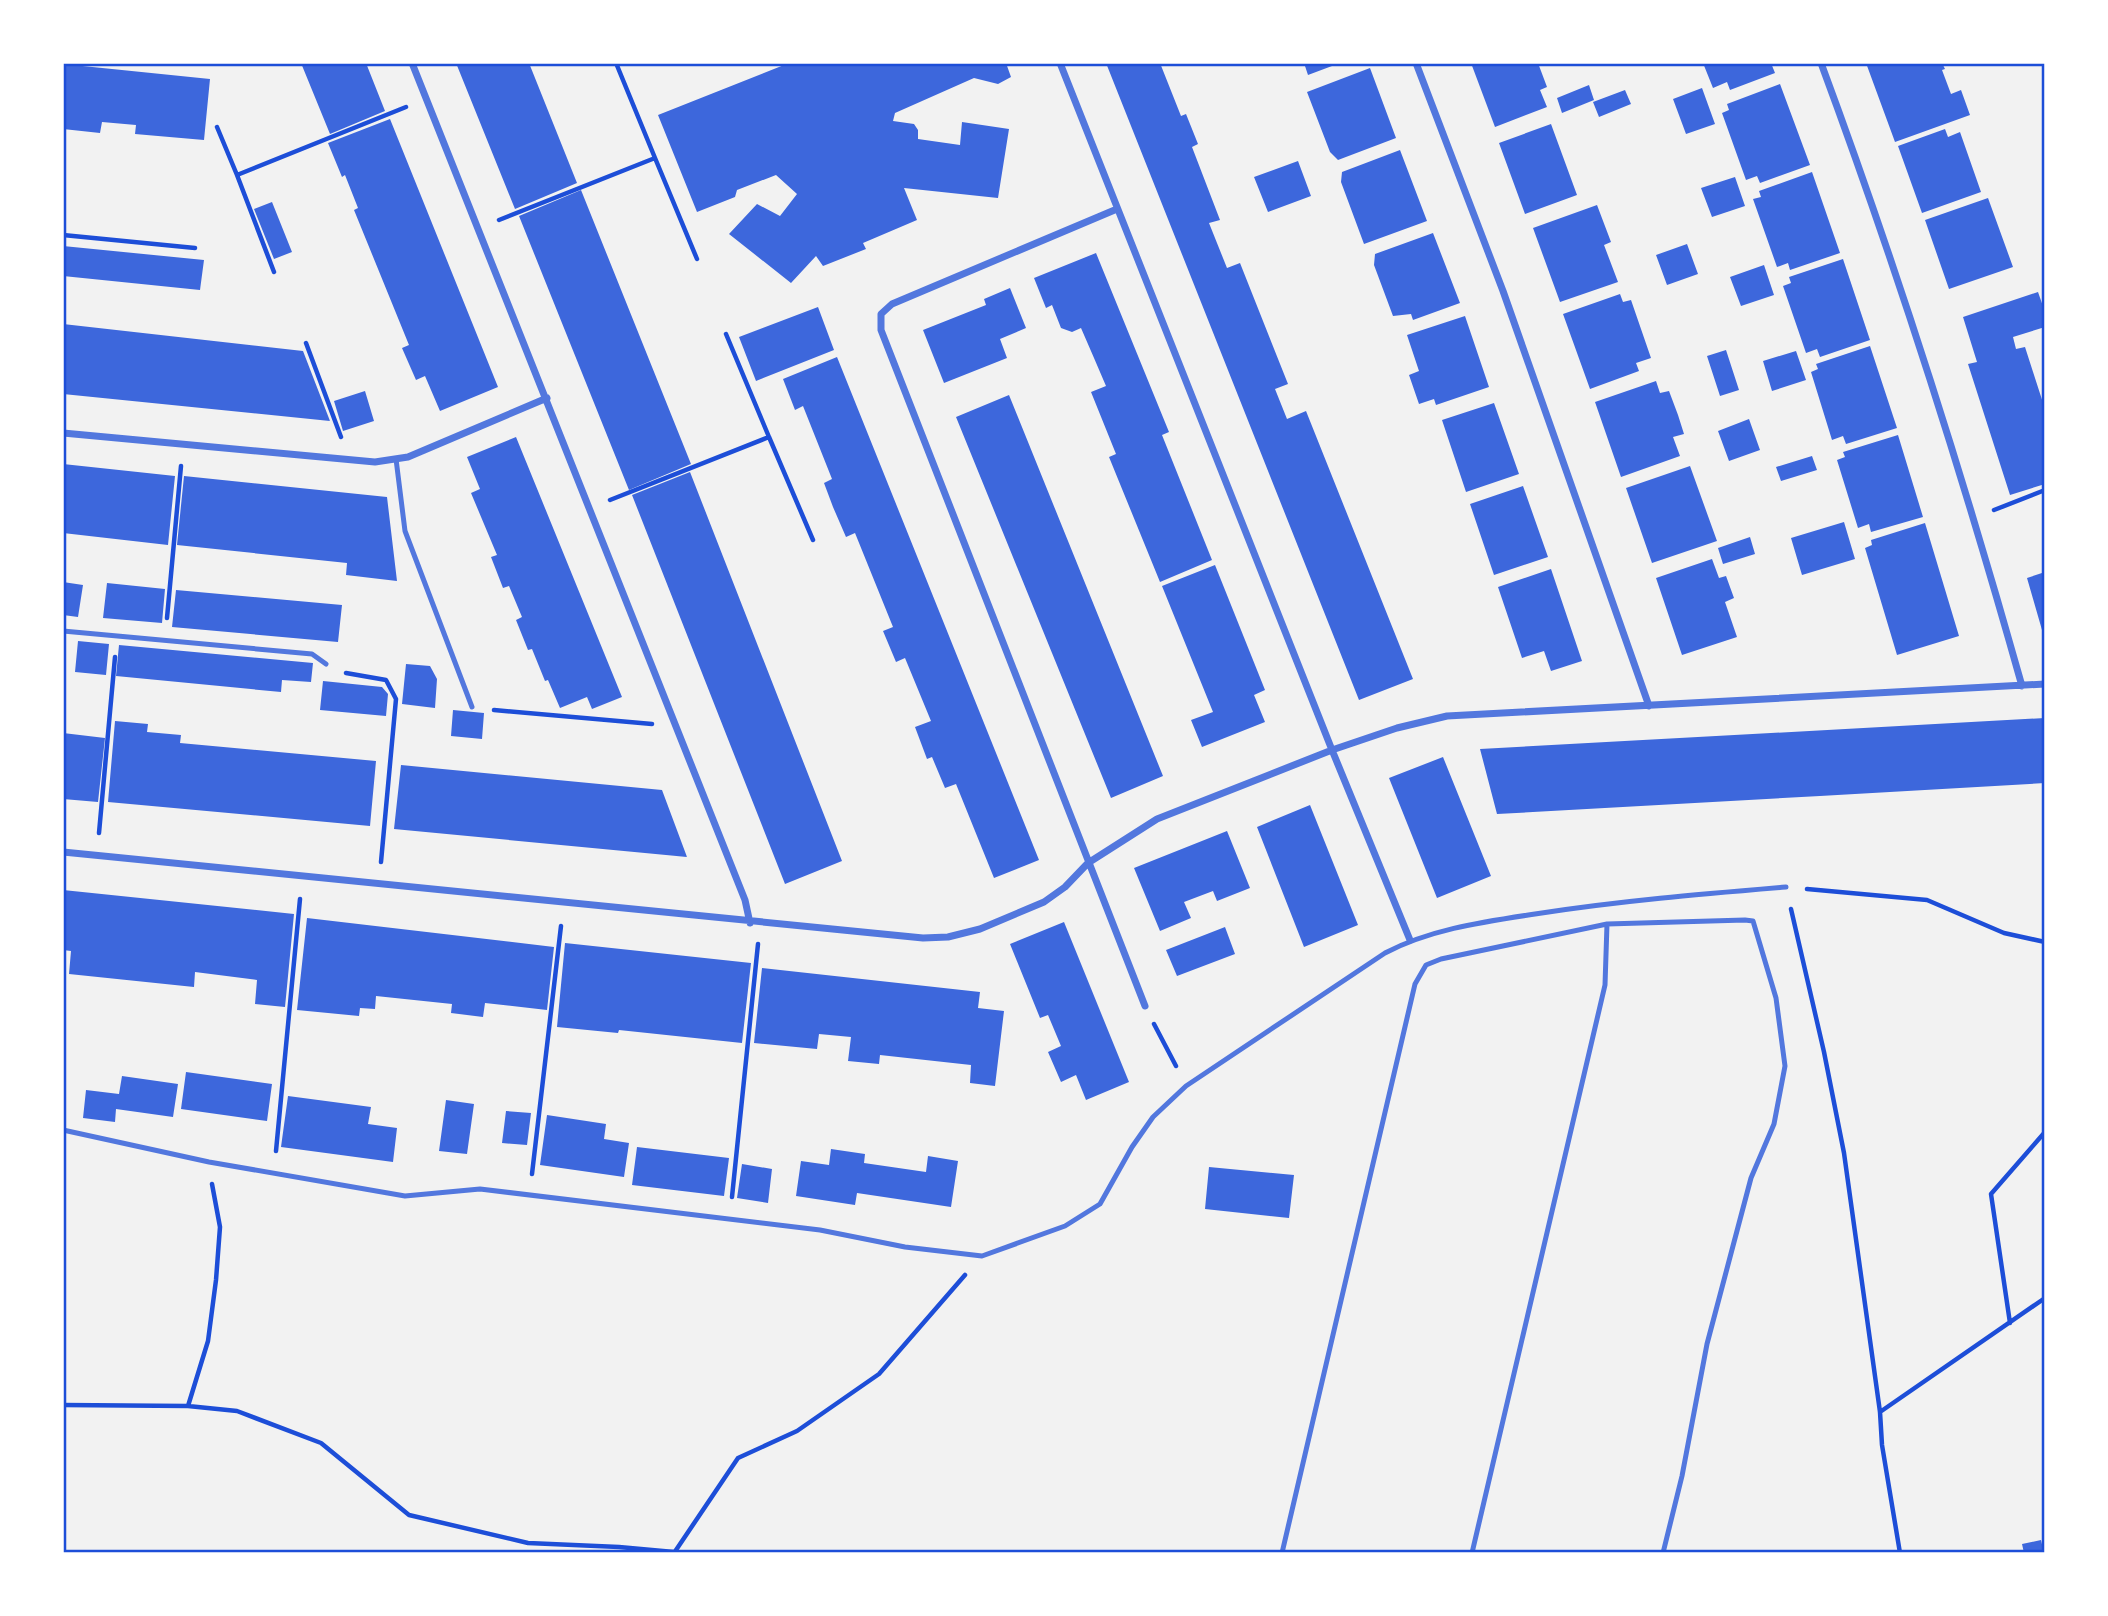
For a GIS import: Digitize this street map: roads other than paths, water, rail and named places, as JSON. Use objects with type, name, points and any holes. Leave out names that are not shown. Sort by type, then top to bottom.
[{"type":"street","points":[[412,63],[745,900],[750,923]]},
{"type":"street","points":[[1060,63],[1410,940]]},
{"type":"street","points":[[1416,63],[1503,291],[1649,706]]},
{"type":"street","points":[[1821,63],[1857,159],[1975,518],[2022,686]]},
{"type":"street","points":[[1117,209],[892,304],[881,314],[881,330],[1145,1006]]},
{"type":"street","points":[[63,433],[375,462],[408,457],[547,398]]},
{"type":"street","points":[[63,852],[750,923],[922,939],[948,937],[980,929],[1044,902],[1065,887],[1088,863],[1157,819],[1332,750],[1397,728],[1447,716],[2045,684]]},
{"type":"lane","points":[[396,459],[405,531],[472,707]]},
{"type":"lane","points":[[63,631],[312,654],[326,664]]},
{"type":"lane","points":[[63,1130],[209,1163],[405,1196],[480,1189],[530,1194],[820,1230],[905,1247],[982,1256],[1065,1226],[1100,1204],[1132,1147],[1153,1118],[1186,1086],[1384,953],[1410,940],[1492,921],[1608,902],[1786,887]]},
{"type":"lane","points":[[1282,1553],[1415,984],[1426,965],[1441,959],[1607,924],[1754,921],[1776,998],[1785,1066],[1773,1124],[1751,1178],[1707,1344],[1682,1476],[1664,1553]]},
{"type":"lane","points":[[1472,1553],[1605,985],[1607,924]]}]
